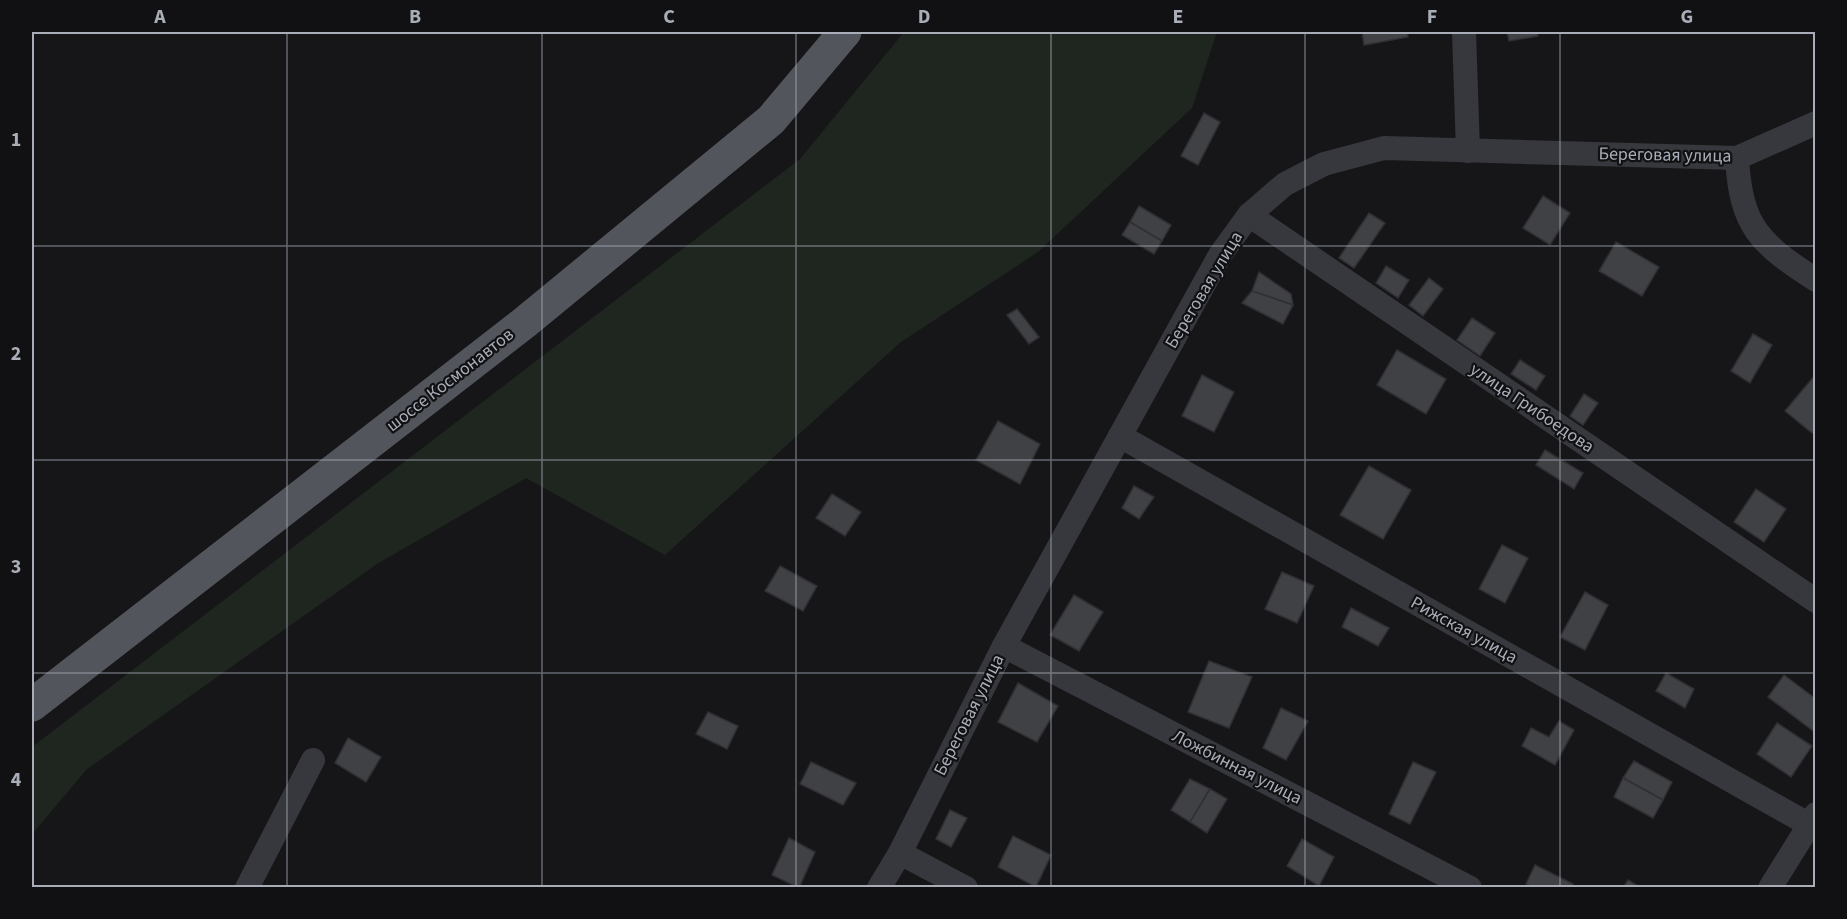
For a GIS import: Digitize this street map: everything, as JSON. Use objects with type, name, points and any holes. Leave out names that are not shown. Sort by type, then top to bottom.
[{"type":"main road","name":"шоссе Космонавтов","points":[[32,705],[524,322],[771,120],[845,32]]},
{"type":"street","points":[[1464,32],[1468,151]]},
{"type":"street","name":"Береговая улица","points":[[879,888],[900,853],[1004,646],[1220,255],[1249,216],[1285,184],[1324,165],[1384,148],[1737,158],[1815,123]]},
{"type":"street","points":[[1737,158],[1739,192],[1746,214],[1765,242],[1815,280]]},
{"type":"street","name":"улица Грибоедова","points":[[1249,216],[1815,601]]},
{"type":"street","name":"Рижская улица","points":[[1120,436],[1812,819]]},
{"type":"street","name":"Ложбинная улица","points":[[1004,646],[1470,888]]},
{"type":"street","points":[[248,888],[313,760]]},
{"type":"street","points":[[1770,888],[1812,819]]},
{"type":"street","points":[[900,853],[966,888]]},
{"type":"shaded area","points":[[904,32],[1217,32],[1192,108],[1038,252],[901,342],[665,555],[526,478],[377,564],[87,769],[32,834],[32,747],[800,159]]},
{"type":"building","points":[[1362,32],[1407,32],[1408,37],[1364,45]]},
{"type":"building","points":[[1507,32],[1537,32],[1538,36],[1509,41]]},
{"type":"building","points":[[1204,113],[1220,122],[1198,165],[1181,156]]},
{"type":"building","points":[[1543,196],[1570,213],[1550,245],[1523,228]]},
{"type":"building","points":[[1139,206],[1171,225],[1162,241],[1130,222]]},
{"type":"building","points":[[1369,213],[1385,223],[1354,268],[1339,258]]},
{"type":"building","points":[[1130,222],[1162,241],[1154,254],[1122,235]]},
{"type":"building","points":[[1616,242],[1659,267],[1642,296],[1599,271]]},
{"type":"building","points":[[1386,266],[1409,280],[1398,298],[1376,283]]},
{"type":"building","points":[[1259,272],[1291,294],[1293,305],[1252,291]]},
{"type":"building","points":[[1429,278],[1443,289],[1423,316],[1409,305]]},
{"type":"building","points":[[1252,291],[1293,305],[1283,324],[1242,303]]},
{"type":"building","points":[[1017,309],[1039,337],[1029,344],[1007,315]]},
{"type":"building","points":[[1472,318],[1495,333],[1480,356],[1457,340]]},
{"type":"building","points":[[1753,334],[1772,345],[1750,383],[1731,371]]},
{"type":"building","points":[[1397,350],[1446,379],[1426,414],[1377,385]]},
{"type":"building","points":[[1520,360],[1545,376],[1536,390],[1511,374]]},
{"type":"building","points":[[1816,374],[1816,429],[1812,433],[1785,411]]},
{"type":"building","points":[[1202,375],[1234,392],[1214,432],[1182,416]]},
{"type":"building","points":[[1584,394],[1598,403],[1583,425],[1570,416]]},
{"type":"building","points":[[998,421],[1040,444],[1020,484],[976,460]]},
{"type":"building","points":[[1545,450],[1583,473],[1574,489],[1536,465]]},
{"type":"building","points":[[1369,466],[1411,490],[1383,539],[1340,515]]},
{"type":"building","points":[[1134,486],[1154,497],[1139,519],[1122,508]]},
{"type":"building","points":[[1756,489],[1786,509],[1764,542],[1734,522]]},
{"type":"building","points":[[832,494],[861,512],[845,536],[816,518]]},
{"type":"building","points":[[1502,545],[1528,558],[1505,603],[1479,589]]},
{"type":"building","points":[[780,566],[817,586],[803,611],[765,591]]},
{"type":"building","points":[[1282,572],[1314,586],[1297,623],[1265,609]]},
{"type":"building","points":[[1585,592],[1608,605],[1585,650],[1560,637]]},
{"type":"building","points":[[1074,595],[1103,612],[1079,651],[1050,635]]},
{"type":"building","points":[[1351,608],[1389,628],[1378,646],[1342,627]]},
{"type":"building","points":[[1209,661],[1252,677],[1229,728],[1188,712]]},
{"type":"building","points":[[1666,673],[1694,689],[1685,708],[1656,691]]},
{"type":"building","points":[[1784,675],[1816,699],[1816,733],[1768,697]]},
{"type":"building","points":[[1018,683],[1058,706],[1037,742],[998,722]]},
{"type":"building","points":[[1281,708],[1308,721],[1286,760],[1263,748]]},
{"type":"building","points":[[708,712],[738,726],[727,749],[696,734]]},
{"type":"building","points":[[1559,721],[1574,730],[1555,765],[1522,746],[1531,728],[1549,737]]},
{"type":"building","points":[[1777,723],[1812,746],[1791,777],[1757,754]]},
{"type":"building","points":[[348,738],[381,757],[366,782],[335,763]]},
{"type":"building","points":[[1634,761],[1672,782],[1663,800],[1623,778]]},
{"type":"building","points":[[811,762],[856,783],[843,805],[800,784]]},
{"type":"building","points":[[1413,762],[1436,772],[1410,824],[1389,814]]},
{"type":"building","points":[[1623,778],[1663,800],[1653,818],[1614,797]]},
{"type":"building","points":[[1190,779],[1210,789],[1190,822],[1171,810]]},
{"type":"building","points":[[1210,789],[1227,799],[1207,833],[1190,822]]},
{"type":"building","points":[[950,810],[967,818],[951,847],[936,839]]},
{"type":"building","points":[[1013,836],[1051,855],[1036,887],[998,867]]},
{"type":"building","points":[[789,838],[815,852],[799,888],[772,875]]},
{"type":"building","points":[[1302,839],[1334,857],[1319,886],[1287,866]]},
{"type":"building","points":[[1535,865],[1573,884],[1572,888],[1533,888],[1526,884]]},
{"type":"building","points":[[1628,880],[1641,888],[1623,888]]}]
